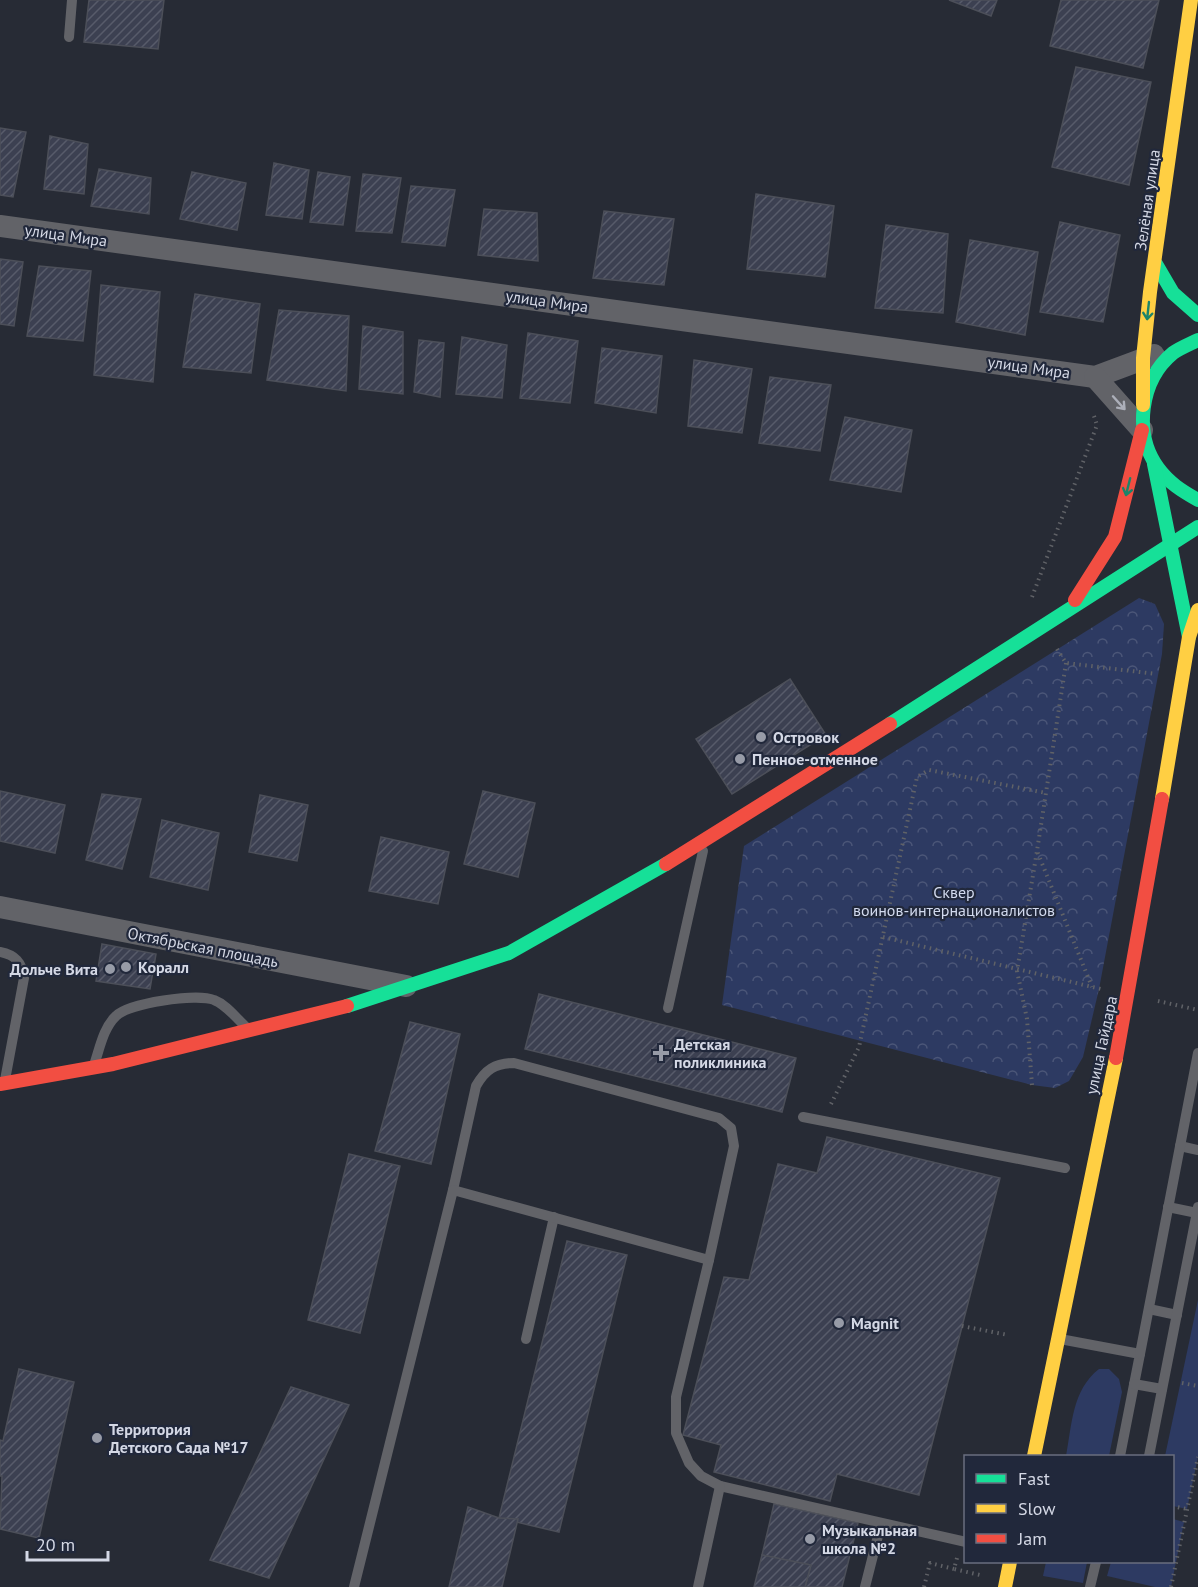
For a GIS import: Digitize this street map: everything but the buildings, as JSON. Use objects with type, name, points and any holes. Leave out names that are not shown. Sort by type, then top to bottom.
[{"type":"main road","name":"Зелёная улица","points":[[1142,430],[1143,358],[1191,0]]},
{"type":"main road","points":[[1156,264],[1175,297],[1183,306],[1198,315]]},
{"type":"main road","points":[[1143,405],[1156,372],[1189,345]]},
{"type":"main road","points":[[1142,430],[1154,464],[1168,482],[1187,496],[1198,500]]},
{"type":"main road","points":[[1070,608],[1115,537],[1142,430]]},
{"type":"main road","name":"улица Гайдара","points":[[1154,464],[1181,607],[1189,637]]},
{"type":"main road","points":[[2,1084],[92,1067],[329,1012],[509,953],[705,842],[1198,527]]},
{"type":"main road","points":[[1112,582],[1140,581]]},
{"type":"main road","points":[[1166,590],[1181,607]]},
{"type":"main road","name":"улица Гайдара","points":[[1034,1455],[1060,1339],[1128,995],[1189,637],[1198,610]]},
{"type":"main road","points":[[1005,1587],[1010,1563]]},
{"type":"street","name":"улица Мира","points":[[0,226],[1095,377],[1143,358],[1189,345]]},
{"type":"street","points":[[1095,377],[1142,430]]},
{"type":"street","name":"Октябрьская площадь","points":[[0,907],[407,987]]},
{"type":"lane","points":[[69,37],[72,0]]},
{"type":"lane","points":[[668,1008],[705,842]]},
{"type":"lane","points":[[0,952],[16,958],[22,966],[24,978],[2,1084]]},
{"type":"lane","points":[[92,1067],[111,1022],[117,1014],[133,1007],[207,998],[224,1006],[250,1031]]},
{"type":"lane","points":[[1120,1455],[1198,1053]]},
{"type":"lane","points":[[354,1587],[453,1190],[476,1086],[483,1074],[502,1063],[513,1063],[719,1118],[731,1128],[734,1146],[676,1397],[675,1422],[680,1448],[689,1463],[701,1476],[720,1486],[964,1542]]},
{"type":"lane","points":[[803,1117],[1065,1168]]},
{"type":"lane","points":[[1180,1146],[1198,1150]]},
{"type":"lane","points":[[453,1190],[709,1260]]},
{"type":"lane","points":[[1149,1455],[1197,1210],[1168,1207]]},
{"type":"lane","points":[[526,1339],[554,1217]]},
{"type":"lane","points":[[1149,1309],[1177,1315]]},
{"type":"lane","points":[[1060,1339],[1140,1354]]},
{"type":"lane","points":[[1134,1384],[1162,1389]]},
{"type":"lane","points":[[698,1587],[720,1486]]},
{"type":"lane","points":[[865,1587],[881,1524]]},
{"type":"lane","points":[[1090,1587],[1096,1563]]},
{"type":"path","points":[[1032,1085],[1027,1019],[1017,971],[1066,663]]},
{"type":"path","points":[[823,1121],[859,1047],[917,777],[929,770],[1046,793]]},
{"type":"path","points":[[1037,851],[1092,987]]},
{"type":"path","points":[[883,937],[1017,971],[1198,1010]]},
{"type":"path","points":[[962,1326],[1008,1335]]},
{"type":"path","points":[[1171,1587],[1198,1457]]},
{"type":"path","points":[[1174,1506],[1187,1509]]},
{"type":"path","points":[[924,1587],[930,1563],[954,1569]]},
{"type":"green space","name":"Сквер воинов-интернационалистов","points":[[1139,598],[1155,604],[1164,624],[1162,654],[1099,989],[1083,1057],[1069,1081],[1055,1088],[1032,1085],[722,1005],[744,846]]},
{"type":"green space","points":[[1198,1300],[1198,1457],[1187,1509],[1174,1506],[1174,1455],[1165,1455]]},
{"type":"green space","points":[[1099,1369],[1109,1369],[1119,1379],[1122,1392],[1109,1455],[1066,1455],[1078,1398],[1090,1377]]},
{"type":"green space","points":[[1174,1519],[1184,1522],[1171,1587],[1155,1587],[1107,1576],[1111,1563],[1174,1563]]},
{"type":"green space","points":[[1046,1563],[1087,1563],[1083,1583],[1043,1576]]},
{"type":"traffic: fast","points":[[1156,264],[1173,293],[1198,315]]},
{"type":"traffic: fast","points":[[1198,340],[1173,353],[1162,364],[1147,392],[1143,424],[1150,454],[1158,468],[1176,486],[1198,500]]},
{"type":"traffic: fast","points":[[1154,464],[1189,637]]},
{"type":"traffic: fast","points":[[890,724],[1198,527]]},
{"type":"traffic: fast","points":[[347,1006],[509,953],[666,864]]},
{"type":"traffic: slow","points":[[1143,405],[1143,358],[1150,292],[1191,0]]},
{"type":"traffic: slow","points":[[1162,799],[1189,637],[1198,610]]},
{"type":"traffic: slow","points":[[1034,1455],[1116,1058]]},
{"type":"traffic: slow","points":[[1005,1587],[1010,1563]]},
{"type":"traffic: jam","points":[[1075,600],[1115,537],[1142,430]]},
{"type":"traffic: jam","points":[[666,864],[890,724]]},
{"type":"traffic: jam","points":[[1116,1058],[1162,799]]},
{"type":"traffic: jam","points":[[0,1084],[113,1064],[347,1006]]},
{"type":"place","name":"Островок","points":[[761,737]]},
{"type":"place","name":"Пенное-отменное","points":[[740,759]]},
{"type":"place","name":"Коралл","points":[[126,967]]},
{"type":"place","name":"Дольче Вита","points":[[110,969]]},
{"type":"place","name":"Детская поликлиника","points":[[661,1053]]},
{"type":"place","name":"Magnit","points":[[839,1323]]},
{"type":"place","name":"Территория Детского Сада №17","points":[[97,1438]]},
{"type":"place","name":"Музыкальная школа №2","points":[[810,1539]]}]
